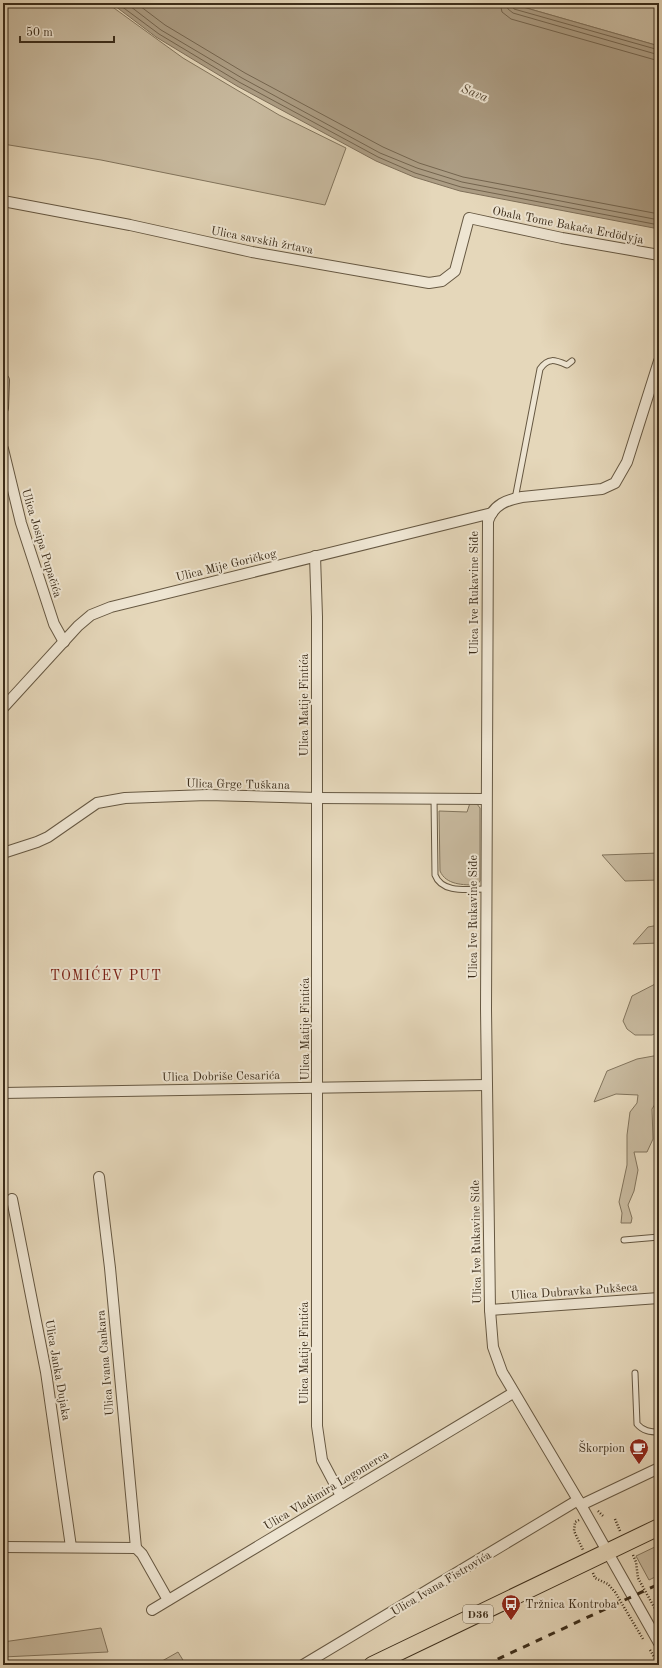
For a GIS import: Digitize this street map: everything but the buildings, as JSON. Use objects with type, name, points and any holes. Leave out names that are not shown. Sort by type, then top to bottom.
[{"type":"main road","name":"D36","points":[[372,1665],[627,1544],[659,1527]]},
{"type":"street","name":"Ulica savskih žrtava","points":[[3,201],[122,224],[252,252],[429,283],[442,281],[455,271],[467,221],[469,218],[472,219]]},
{"type":"street","name":"Obala Tome Bakača Erdödyja","points":[[472,219],[659,256]]},
{"type":"street","points":[[492,513],[500,504],[515,499],[602,489],[615,483],[627,462],[659,361]]},
{"type":"street","points":[[3,408],[4,380]]},
{"type":"street","name":"Ulica Josipa Pupačića","points":[[3,449],[21,523],[54,624],[64,642]]},
{"type":"street","name":"Ulica Mije Goričkog","points":[[3,708],[91,615],[111,607],[492,513]]},
{"type":"street","name":"Ulica Ive Rukavine Siđe","points":[[492,513],[487,526],[486,799],[487,1085],[490,1310],[492,1338],[496,1356],[513,1393],[656,1632],[659,1643]]},
{"type":"street","name":"Ulica Matije Fintića","points":[[315,556],[317,618],[318,1088],[316,1426],[322,1460],[342,1496]]},
{"type":"street","name":"Ulica Grge Tuškana","points":[[3,853],[37,842],[59,830],[88,808],[104,801],[125,798],[177,796],[486,799]]},
{"type":"street","name":"Ulica Dobriše Cesarića","points":[[3,1093],[487,1085]]},
{"type":"street","name":"Ulica Ivana Cankara","points":[[99,1176],[110,1268],[136,1548]]},
{"type":"street","name":"Ulica Janka Dujaka","points":[[12,1199],[46,1372],[71,1547]]},
{"type":"street","name":"Ulica Dubravka Pukšeca","points":[[490,1310],[659,1298]]},
{"type":"street","name":"Ulica Vladimira Logomerca","points":[[152,1610],[513,1393]]},
{"type":"street","name":"Ulica Ivana Fistrovića","points":[[303,1665],[580,1503],[659,1468]]},
{"type":"street","points":[[3,1547],[136,1548],[142,1554],[168,1600]]},
{"type":"lane","points":[[515,499],[540,369],[545,362],[554,360],[567,365],[572,361]]},
{"type":"lane","points":[[434,798],[434,875],[436,879],[440,884],[448,888],[486,889]]},
{"type":"lane","points":[[624,1240],[659,1237]]},
{"type":"lane","points":[[635,1373],[637,1424],[644,1430],[659,1432]]},
{"type":"path","points":[[597,1511],[604,1517]]},
{"type":"path","points":[[615,1519],[636,1562],[638,1578],[659,1616]]},
{"type":"path","points":[[633,1571],[637,1568]]},
{"type":"path","points":[[595,1578],[609,1584],[644,1641]]},
{"type":"path","points":[[648,1648],[658,1665]]},
{"type":"shaded area","points":[[3,3],[107,3],[183,58],[279,115],[346,148],[325,205],[101,160],[3,144]]},
{"type":"shaded area","points":[[509,3],[659,3],[659,46]]},
{"type":"shaded area","points":[[470,803],[477,804],[480,808],[480,881],[477,885],[451,882],[443,876],[440,871],[439,811],[467,812]]},
{"type":"shaded area","points":[[659,853],[659,880],[625,881],[602,855]]},
{"type":"shaded area","points":[[659,925],[659,943],[633,944],[648,927]]},
{"type":"shaded area","points":[[659,982],[659,1032],[652,1035],[635,1035],[627,1029],[623,1021],[632,996]]},
{"type":"shaded area","points":[[659,1055],[659,1098],[652,1109],[653,1139],[647,1152],[634,1152],[638,1170],[634,1191],[628,1205],[632,1218],[631,1223],[621,1223],[622,1213],[619,1202],[627,1165],[627,1135],[630,1112],[637,1103],[638,1095],[616,1094],[594,1102],[607,1071],[637,1059]]},
{"type":"shaded area","points":[[659,1545],[659,1575],[649,1580],[636,1556]]},
{"type":"shaded area","points":[[101,1628],[108,1652],[3,1657],[3,1642]]},
{"type":"shaded area","points":[[178,1652],[186,1665],[155,1665]]},
{"type":"water","name":"Sava","points":[[111,3],[509,3],[659,46],[659,229],[460,191],[414,177],[376,161],[237,86],[156,37]]},
{"type":"railway","points":[[485,1665],[659,1584]]},
{"type":"place","name":"Škorpion","points":[[639,1465]]},
{"type":"place","name":"Tržnica Kontroba","points":[[511,1621]]},
{"type":"district","name":"TOMIĆEV PUT","points":[[106,975]]}]
